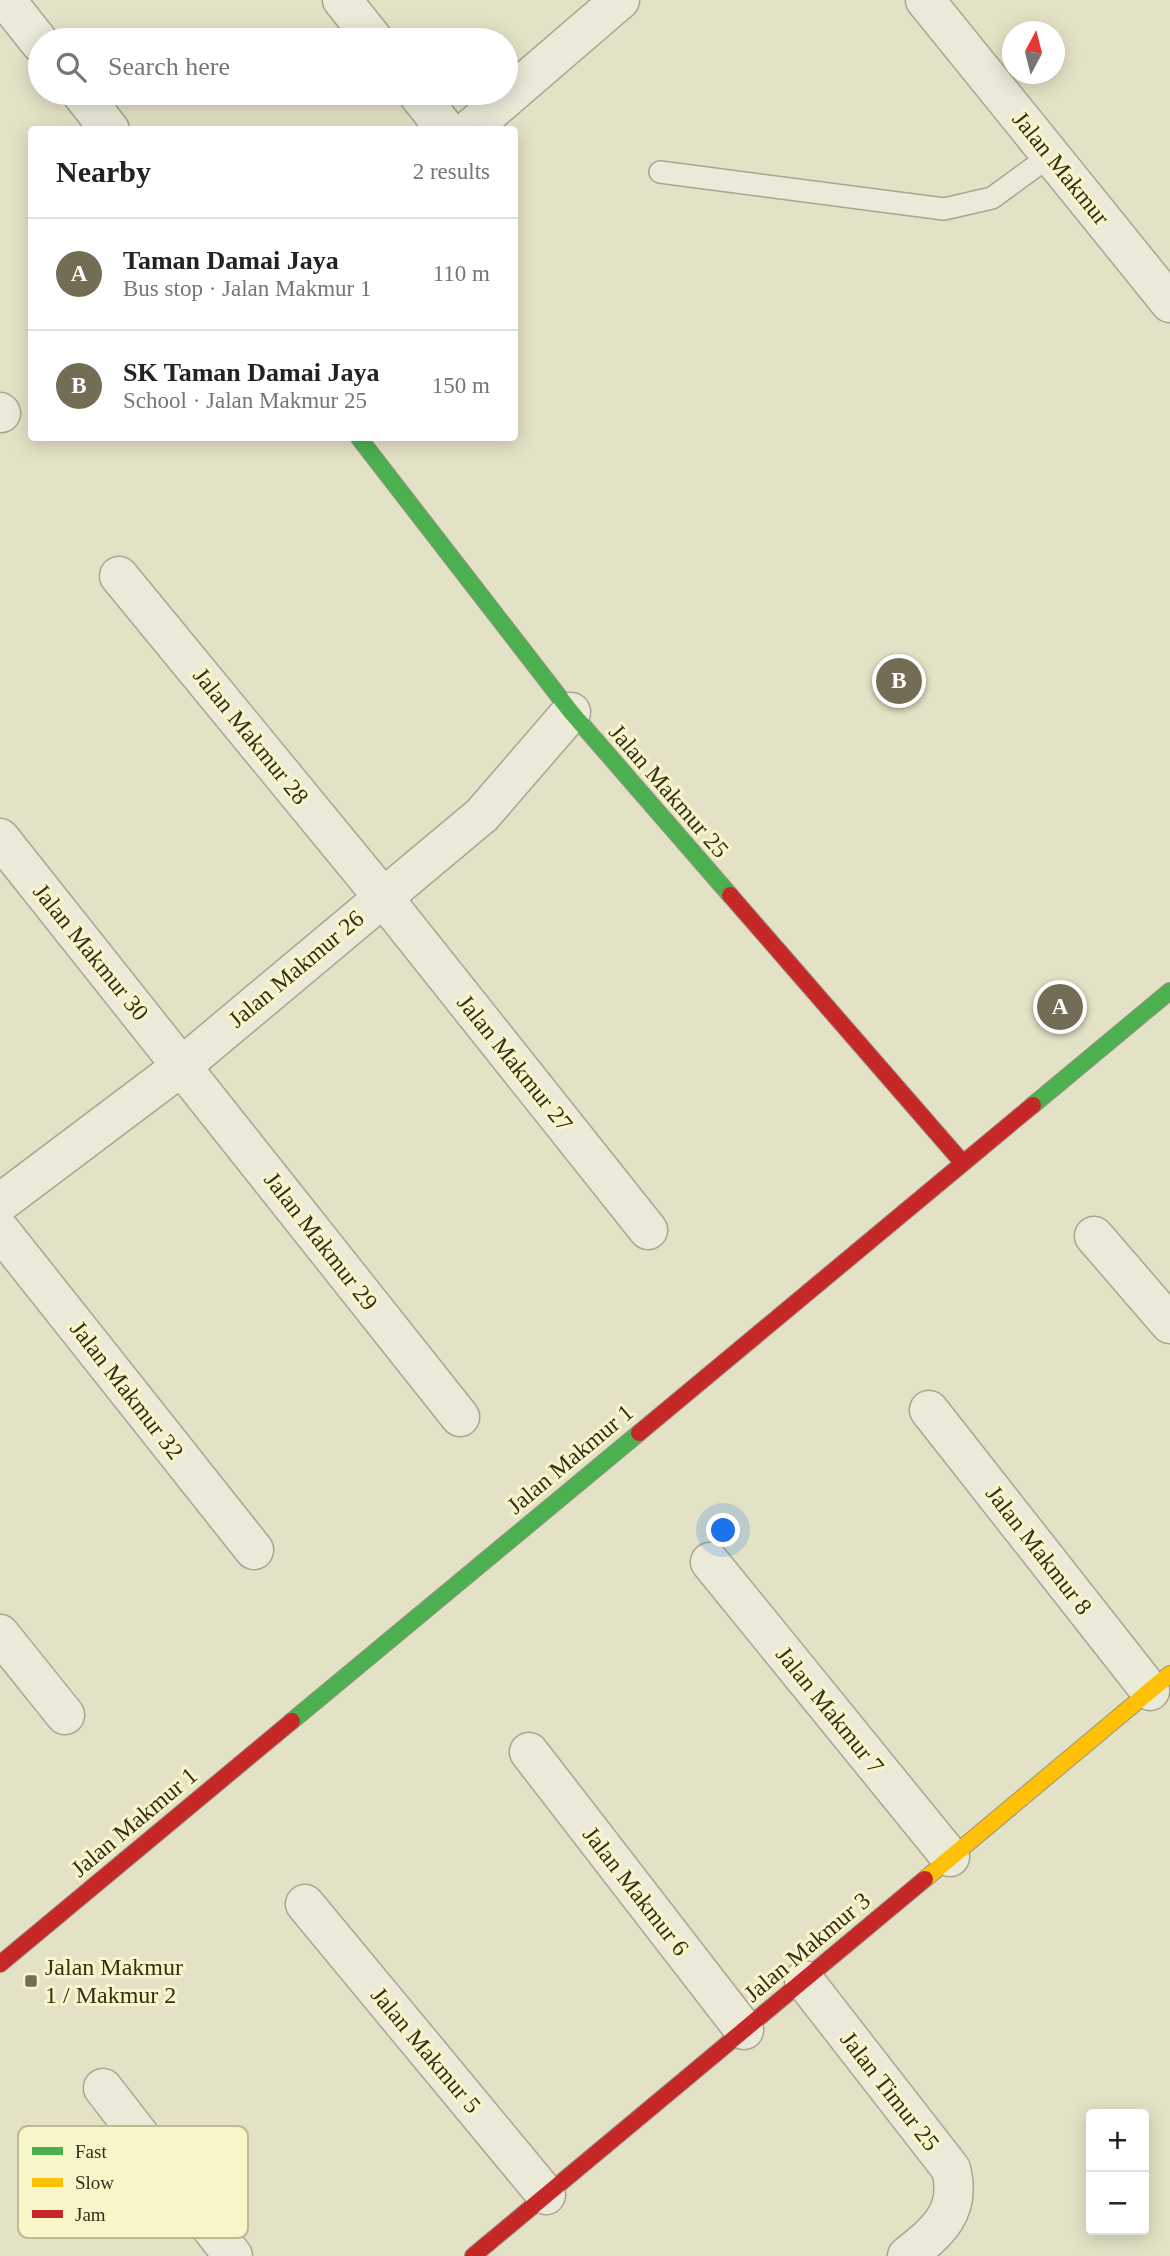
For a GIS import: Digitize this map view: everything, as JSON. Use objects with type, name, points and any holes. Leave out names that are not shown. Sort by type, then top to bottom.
[{"type":"street","points":[[6,0],[28,28]]},
{"type":"street","points":[[342,0],[364,28]]},
{"type":"street","points":[[518,88],[621,0]]},
{"type":"street","name":"Jalan Makmur","points":[[925,0],[1170,303]]},
{"type":"street","points":[[90,105],[107,126]]},
{"type":"street","points":[[426,105],[443,126]]},
{"type":"street","points":[[474,126],[498,105]]},
{"type":"street","name":"Jalan Makmur 25","points":[[361,441],[570,712],[962,1162]]},
{"type":"street","name":"Jalan Makmur 28","points":[[119,576],[382,896]]},
{"type":"street","name":"Jalan Makmur 26","points":[[0,1203],[182,1066],[482,815],[570,712]]},
{"type":"street","name":"Jalan Makmur 30","points":[[0,838],[182,1066]]},
{"type":"street","name":"Jalan Makmur 27","points":[[382,896],[648,1230]]},
{"type":"street","name":"Jalan Makmur 1","points":[[0,1964],[1170,991]]},
{"type":"street","name":"Jalan Makmur 29","points":[[182,1066],[460,1417]]},
{"type":"street","name":"Jalan Makmur 32","points":[[0,1230],[254,1550]]},
{"type":"street","points":[[1094,1236],[1170,1324]]},
{"type":"street","name":"Jalan Makmur 8","points":[[929,1410],[1160,1682]]},
{"type":"street","name":"Jalan Makmur 7","points":[[710,1562],[950,1857]]},
{"type":"street","points":[[0,1634],[65,1715]]},
{"type":"street","name":"Jalan Makmur 3","points":[[473,2256],[1160,1682]]},
{"type":"street","name":"Jalan Makmur 6","points":[[528,1752],[744,2030]]},
{"type":"street","name":"Jalan Makmur 5","points":[[305,1904],[546,2195]]},
{"type":"street","name":"Jalan Timur 25","points":[[804,1980],[951,2169],[955,2187],[951,2209],[936,2232],[907,2256]]},
{"type":"street","points":[[103,2088],[132,2126]]},
{"type":"street","points":[[219,2238],[233,2256]]},
{"type":"lane","points":[[660,172],[944,209],[992,198],[1051,155]]},
{"type":"traffic: fast","points":[[361,441],[571,712],[730,895]]},
{"type":"traffic: fast","points":[[1033,1105],[1170,991]]},
{"type":"traffic: fast","points":[[292,1721],[639,1433]]},
{"type":"traffic: slow","points":[[925,1879],[1170,1674]]},
{"type":"traffic: jam","points":[[730,895],[962,1162]]},
{"type":"traffic: jam","points":[[639,1433],[1033,1105]]},
{"type":"traffic: jam","points":[[0,1964],[292,1721]]},
{"type":"traffic: jam","points":[[473,2256],[925,1879]]},
{"type":"place","name":"SK Taman Damai Jaya","points":[[899,681]]},
{"type":"place","name":"Taman Damai Jaya","points":[[1060,1007]]},
{"type":"place","name":"Jalan Makmur 1 / Makmur 2","points":[[31,1981]]}]
